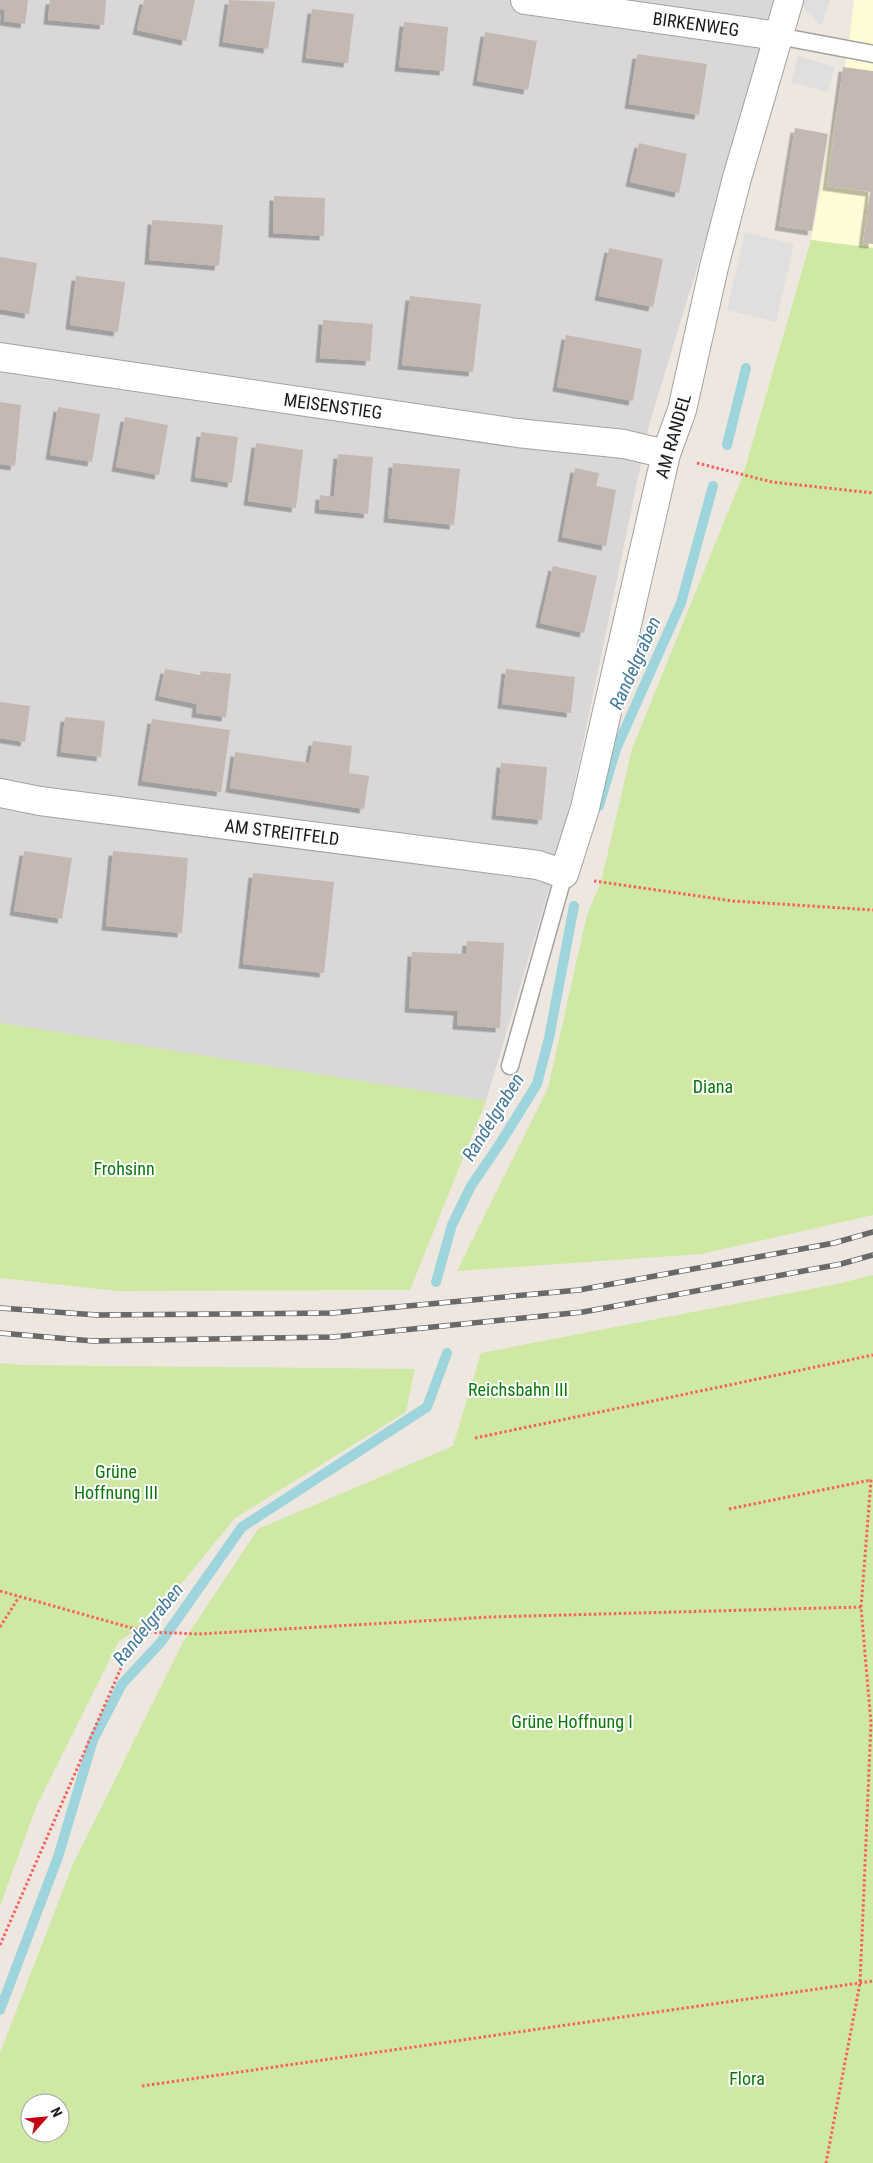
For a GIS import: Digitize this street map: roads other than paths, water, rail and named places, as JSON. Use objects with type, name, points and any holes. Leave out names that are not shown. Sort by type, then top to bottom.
[{"type":"street","name":"BIRKENWEG","points":[[525,0],[778,36]]},
{"type":"street","name":"AM RANDEL","points":[[564,874],[585,808],[666,454],[682,410],[730,204],[789,0]]},
{"type":"street","name":"MEISENSTIEG","points":[[0,357],[517,434],[624,444],[666,454]]},
{"type":"street","name":"AM STREITFELD","points":[[0,793],[40,801],[538,865],[564,874]]},
{"type":"lane","points":[[778,36],[873,54]]},
{"type":"lane","points":[[510,1066],[564,874]]},
{"type":"waterway","name":"Randelgraben","points":[[727,445],[746,368]]},
{"type":"waterway","name":"Randelgraben","points":[[599,806],[616,749],[681,603],[713,486]]},
{"type":"waterway","name":"Randelgraben","points":[[436,1282],[452,1225],[471,1186],[537,1084],[549,1038],[574,906]]},
{"type":"waterway","name":"Randelgraben","points":[[0,2010],[58,1857],[93,1740],[122,1684],[161,1642],[242,1527],[427,1407],[447,1353]]},
{"type":"railway","points":[[0,1308],[97,1315],[332,1313],[579,1290],[834,1243],[873,1232]]},
{"type":"railway","points":[[0,1333],[93,1341],[333,1337],[583,1312],[841,1264],[873,1255]]},
{"type":"park label","name":"Diana","points":[[713,1086]]},
{"type":"park label","name":"Frohsinn","points":[[124,1168]]},
{"type":"park label","name":"Reichsbahn III","points":[[518,1389]]},
{"type":"park label","name":"Grüne Hoffnung III","points":[[116,1481]]},
{"type":"park label","name":"Grüne Hoffnung I","points":[[572,1721]]},
{"type":"park label","name":"Flora","points":[[747,2078]]}]
